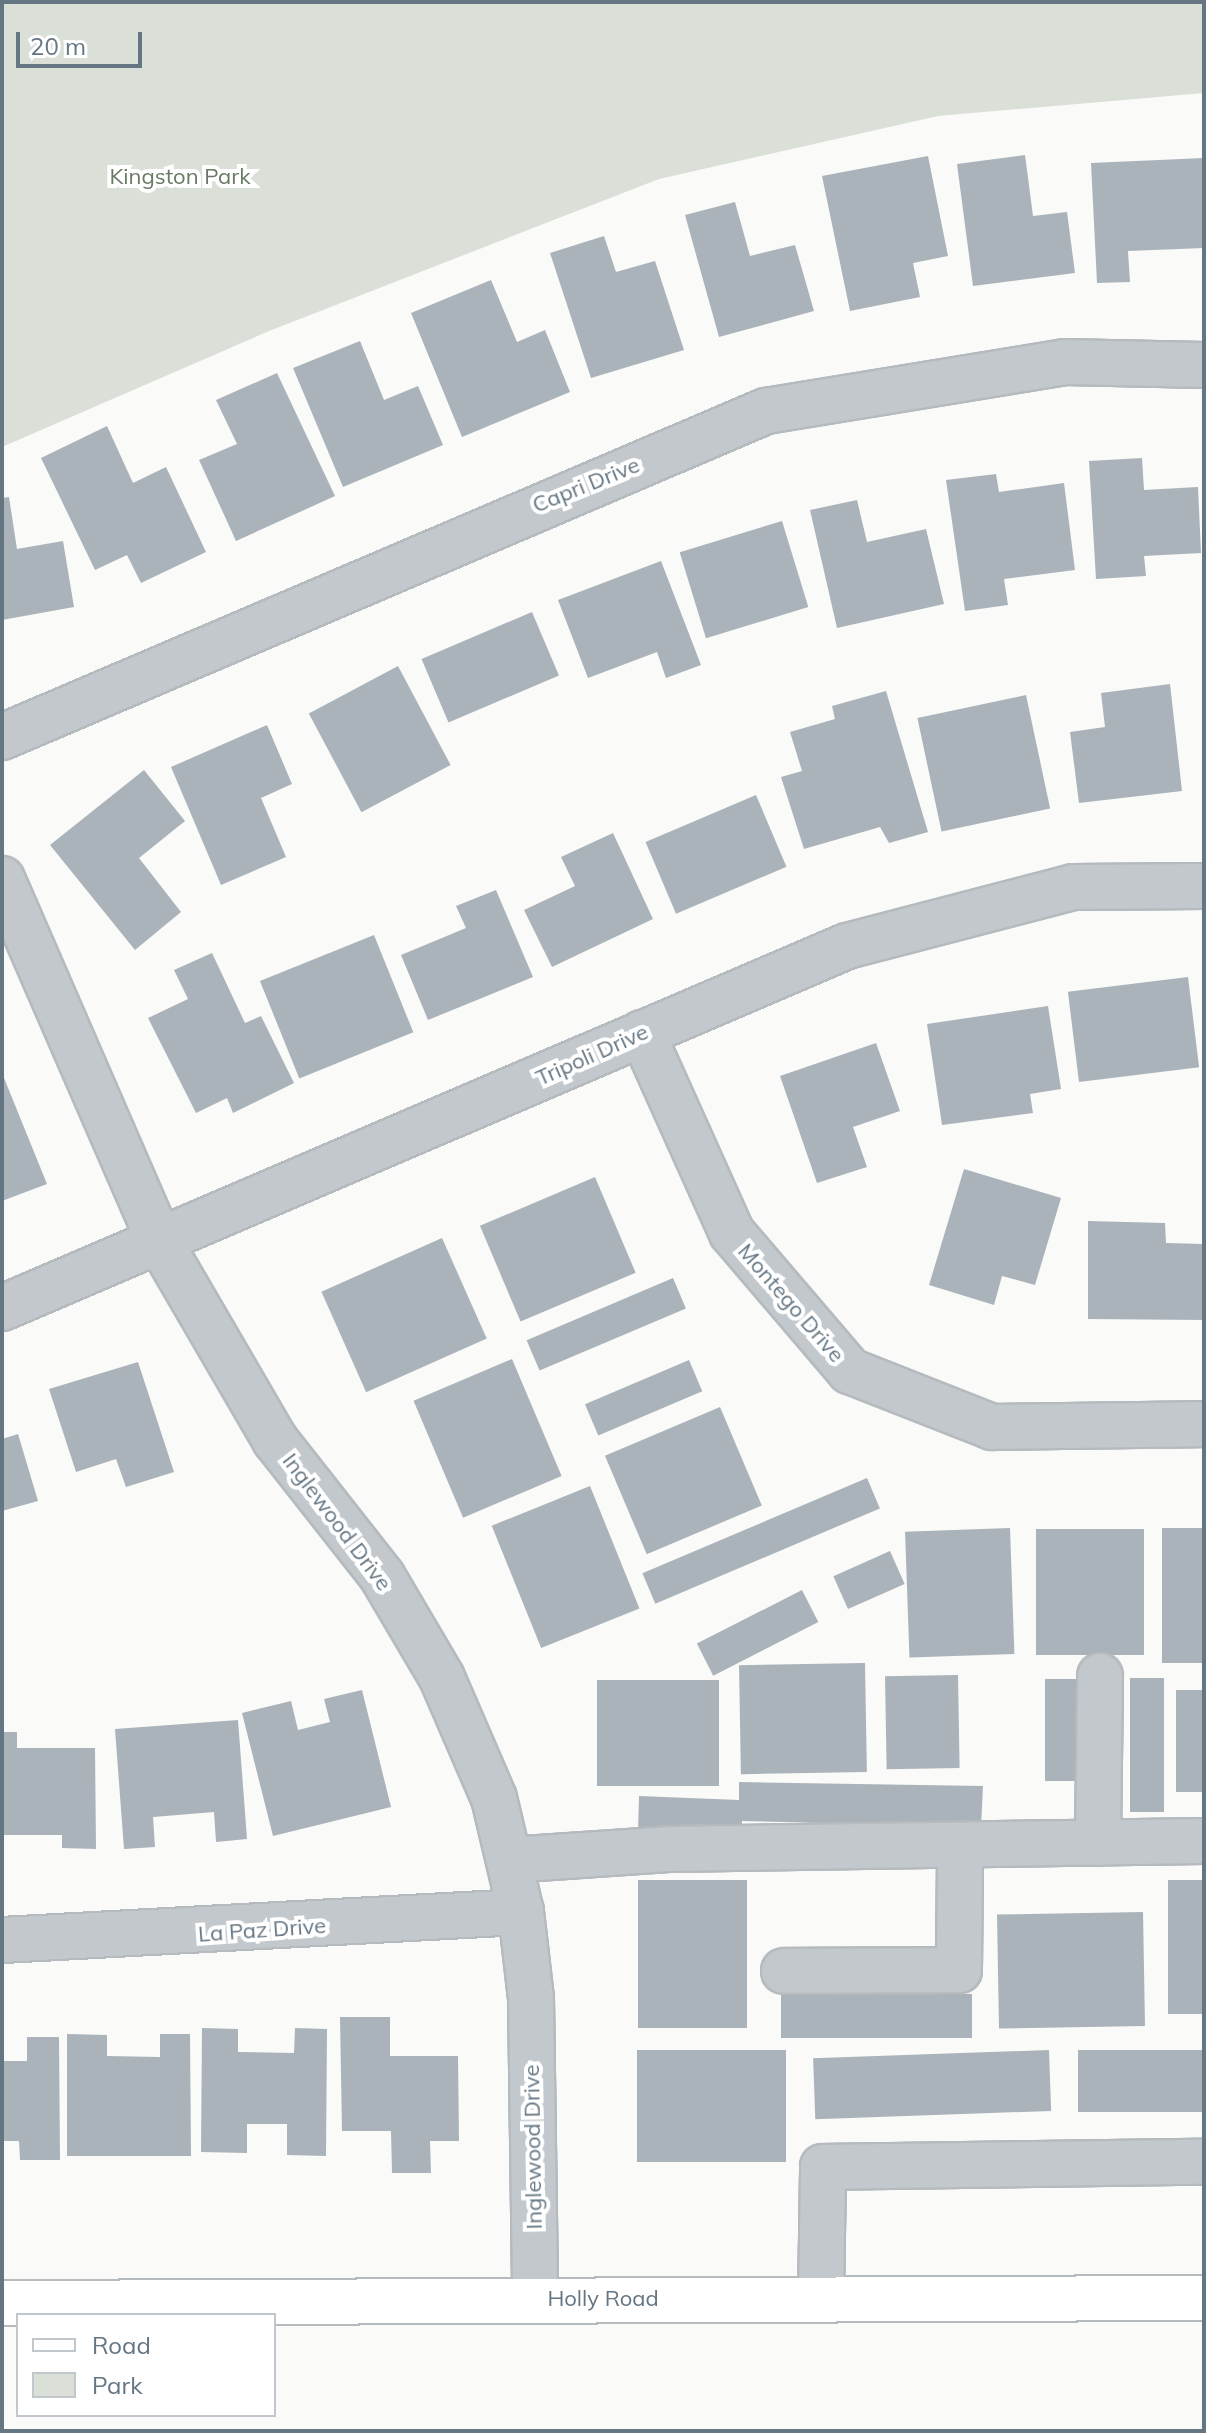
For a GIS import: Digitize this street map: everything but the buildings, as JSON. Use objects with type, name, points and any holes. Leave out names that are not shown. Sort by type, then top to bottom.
[{"type":"main road","name":"Holly Road","points":[[2,2303],[1204,2298]]},
{"type":"street","name":"Capri Drive","points":[[2,737],[766,411],[1064,362],[1204,365]]},
{"type":"street","name":"Inglewood Drive","points":[[2,879],[161,1244],[275,1440],[382,1576],[442,1678],[494,1798],[521,1912],[531,1998],[535,2299]]},
{"type":"street","name":"Tripoli Drive","points":[[2,1308],[161,1244],[847,946],[1073,887],[1204,886]]},
{"type":"street","name":"Montego Drive","points":[[642,1033],[732,1233],[850,1371],[992,1427],[1204,1424]]},
{"type":"street","points":[[1098,1843],[1100,1676]]},
{"type":"street","points":[[509,1860],[669,1849],[1204,1841]]},
{"type":"street","points":[[784,1971],[959,1970],[960,1845]]},
{"type":"street","name":"La Paz Drive","points":[[2,1940],[521,1912]]},
{"type":"street","points":[[821,2299],[823,2167],[1204,2162]]},
{"type":"green space","name":"Kingston Park","points":[[2,2],[1204,2],[1204,93],[938,116],[659,179],[269,331],[2,447]]}]
